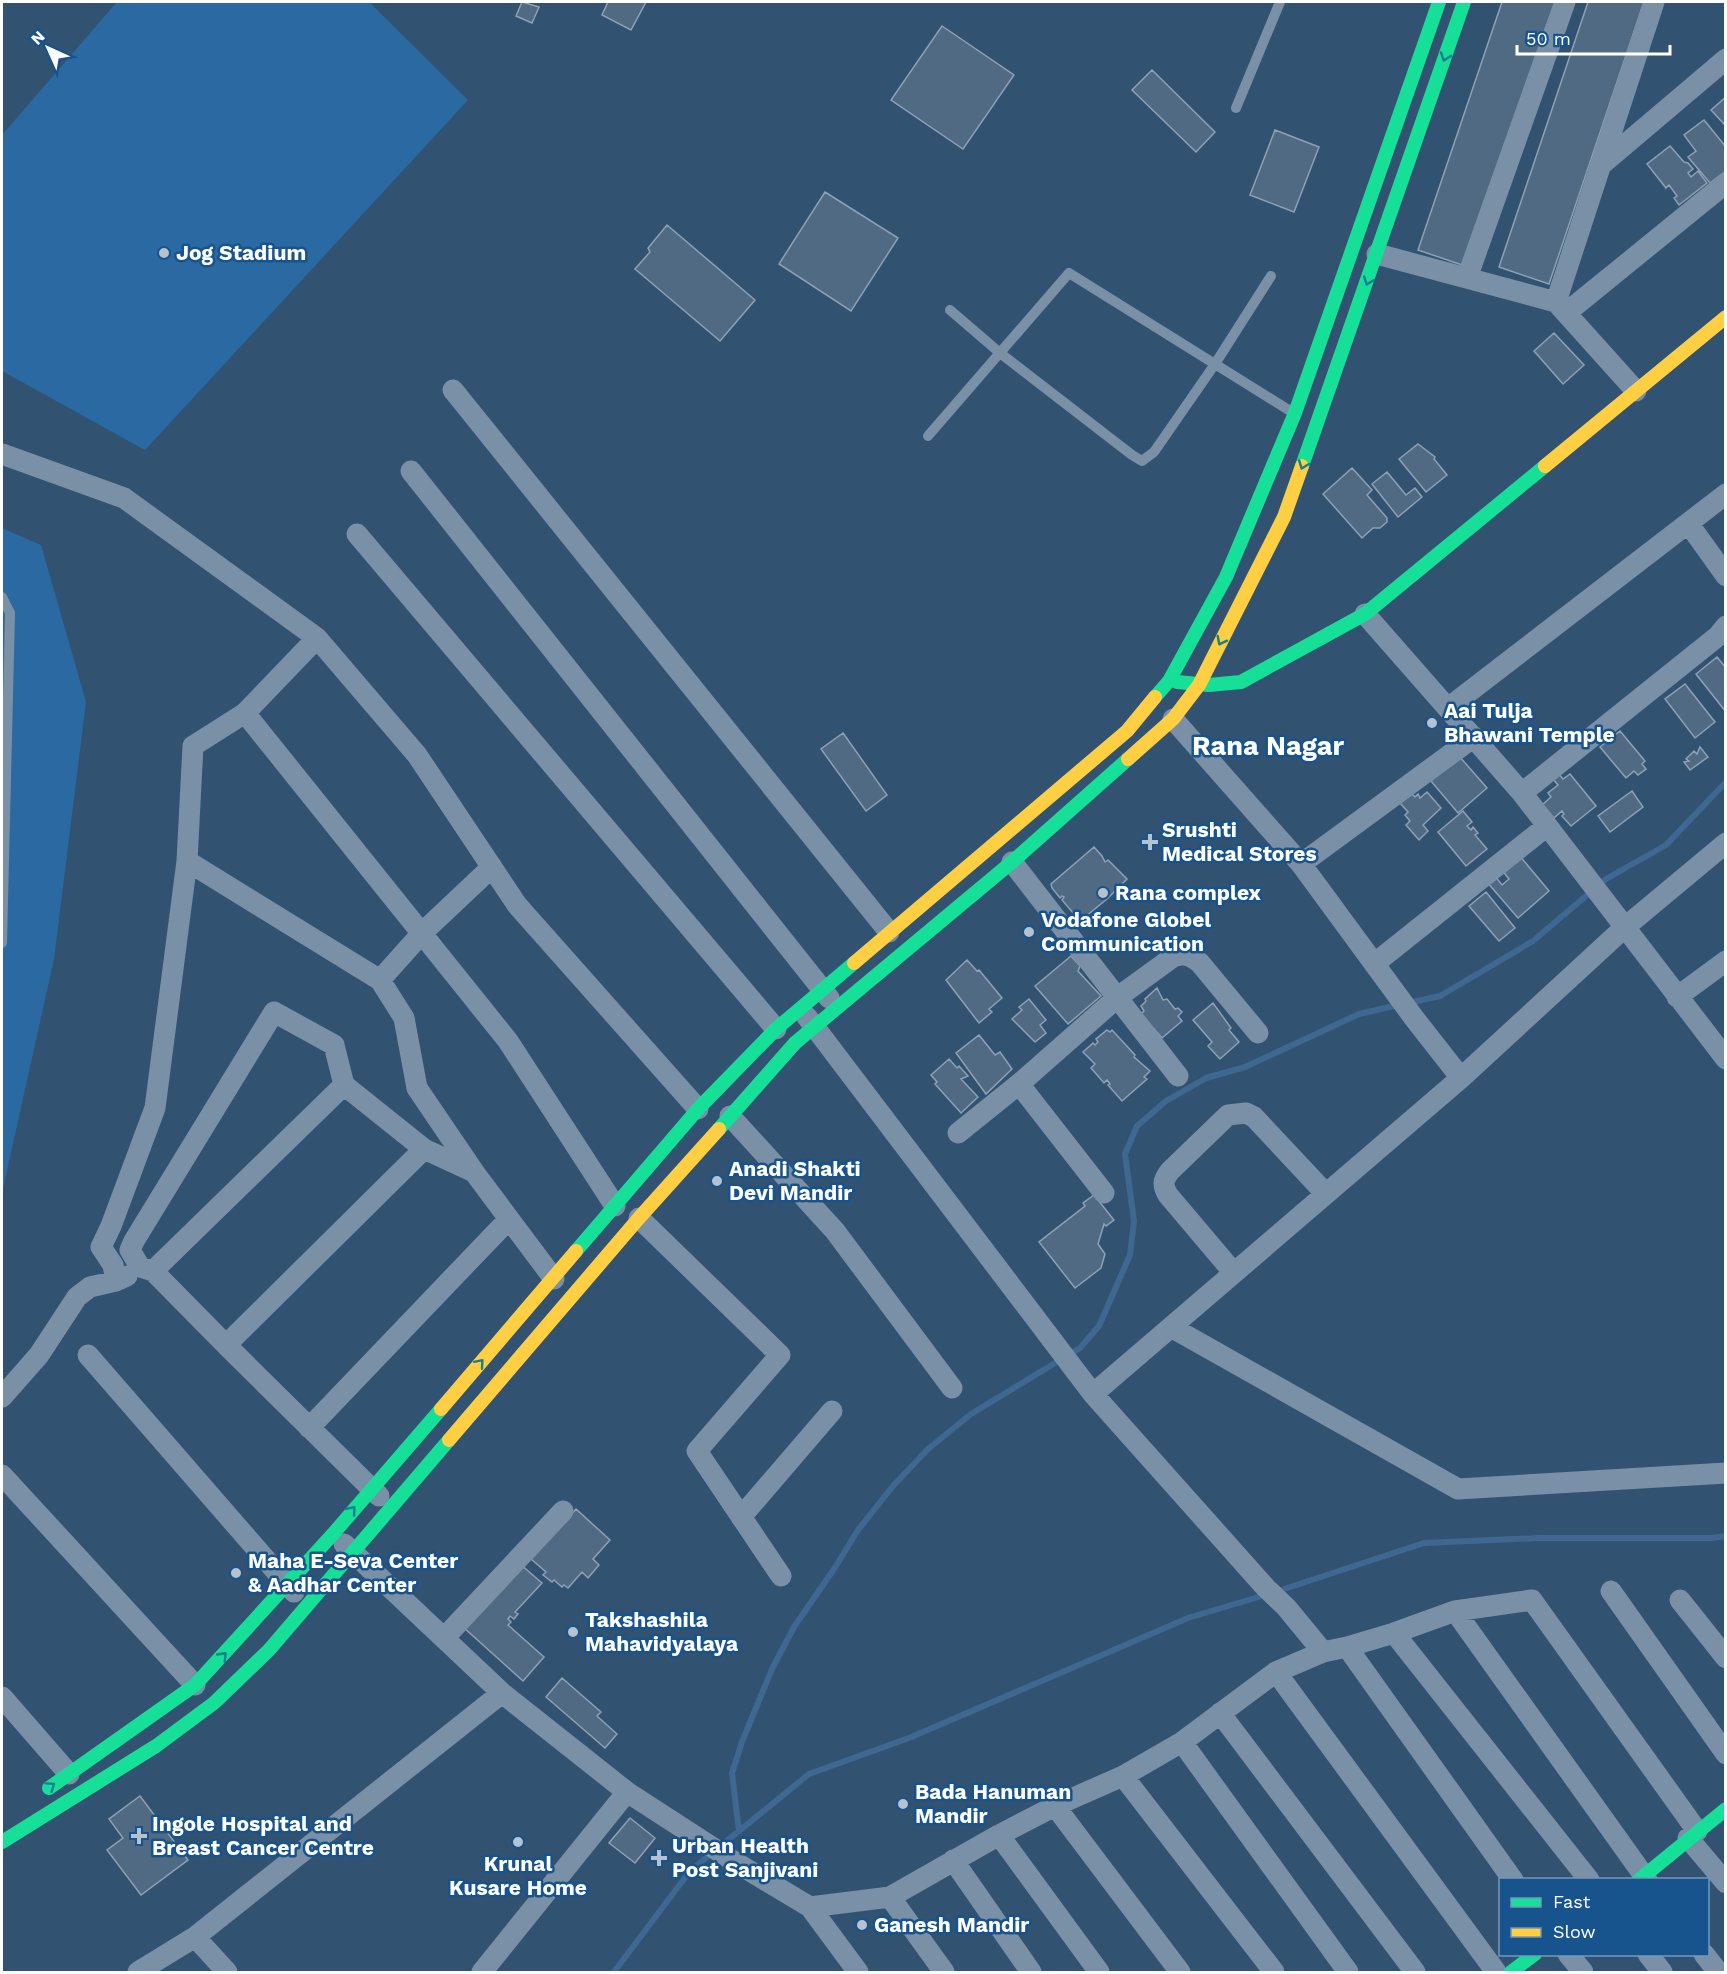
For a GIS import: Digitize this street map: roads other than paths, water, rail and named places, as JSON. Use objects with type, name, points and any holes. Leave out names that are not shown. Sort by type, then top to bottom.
[{"type":"main road","points":[[39,1795],[195,1685],[333,1534],[698,1109],[800,1008],[1127,731],[1168,681],[1226,577],[1295,413],[1439,2]]},
{"type":"main road","points":[[2,1842],[156,1746],[214,1703],[269,1650],[351,1551],[639,1218],[795,1043],[1012,862],[1173,719],[1199,685],[1284,517],[1464,2]]},
{"type":"main road","points":[[1168,681],[1199,685],[1231,685],[1241,682],[1365,614],[1725,317]]},
{"type":"main road","points":[[1643,1878],[1692,1834],[1725,1809]]},
{"type":"main road","points":[[1511,1972],[1532,1956]]},
{"type":"street","points":[[1467,278],[1565,2]]},
{"type":"street","points":[[1561,307],[1600,165],[1654,2]]},
{"type":"street","points":[[1600,165],[1725,59]]},
{"type":"street","points":[[1561,307],[1725,183]]},
{"type":"street","points":[[1377,254],[1467,278],[1561,307],[1636,391]]},
{"type":"street","points":[[453,390],[889,932]]},
{"type":"street","points":[[2,454],[124,498],[317,638],[417,755],[517,904],[698,1109]]},
{"type":"street","points":[[411,471],[837,1008]]},
{"type":"street","points":[[1448,708],[1725,494]]},
{"type":"street","points":[[1688,523],[1725,576]]},
{"type":"street","points":[[357,534],[777,1029]]},
{"type":"street","points":[[1365,614],[1522,794],[1725,1059]]},
{"type":"street","points":[[1522,794],[1718,636],[1725,626]]},
{"type":"street","points":[[116,1281],[113,1265],[102,1250],[102,1243],[111,1227],[155,1108],[187,861],[193,746],[245,713],[317,638]]},
{"type":"street","points":[[245,713],[508,1041],[615,1206]]},
{"type":"street","points":[[1173,719],[1301,864],[1461,1078]]},
{"type":"street","points":[[1301,864],[1474,737]]},
{"type":"street","points":[[1374,964],[1547,826]]},
{"type":"street","points":[[1087,1385],[1171,1327],[1461,1078],[1624,928],[1725,843]]},
{"type":"street","points":[[187,861],[380,980],[404,1018],[417,1089],[474,1172],[554,1279]]},
{"type":"street","points":[[1012,862],[1178,1076]]},
{"type":"street","points":[[380,980],[422,933],[492,867]]},
{"type":"street","points":[[958,1133],[1019,1084],[1118,998],[1173,957],[1184,953],[1200,963],[1258,1033]]},
{"type":"street","points":[[1677,996],[1725,961]]},
{"type":"street","points":[[800,1008],[1087,1385],[1266,1588],[1286,1607],[1323,1652]]},
{"type":"street","points":[[390,1507],[146,1269],[130,1250],[274,1012],[334,1045],[344,1085],[424,1149],[474,1172]]},
{"type":"street","points":[[1019,1084],[1104,1193]]},
{"type":"street","points":[[2,1397],[39,1355],[77,1297],[90,1287],[116,1281],[146,1269],[344,1085]]},
{"type":"street","points":[[1234,1273],[1163,1188],[1164,1178],[1170,1170],[1228,1115],[1246,1113],[1254,1117],[1326,1194]]},
{"type":"street","points":[[730,1116],[835,1231],[952,1388]]},
{"type":"street","points":[[226,1345],[424,1149]]},
{"type":"street","points":[[639,1218],[780,1355],[697,1451],[781,1576]]},
{"type":"street","points":[[309,1428],[509,1219]]},
{"type":"street","points":[[1171,1327],[1458,1489],[1725,1473]]},
{"type":"street","points":[[88,1354],[287,1585],[306,1604]]},
{"type":"street","points":[[741,1517],[832,1411]]},
{"type":"street","points":[[2,1475],[195,1685]]},
{"type":"street","points":[[444,1638],[563,1511]]},
{"type":"street","points":[[333,1534],[502,1693],[627,1792],[735,1862],[810,1907],[858,1972]]},
{"type":"street","points":[[1611,1591],[1725,1754]]},
{"type":"street","points":[[810,1907],[890,1897],[999,1835],[1055,1806],[1123,1776],[1182,1742],[1276,1672],[1323,1652],[1394,1633],[1455,1611],[1532,1600],[1725,1883]]},
{"type":"street","points":[[1680,1600],[1725,1658]]},
{"type":"street","points":[[1455,1611],[1643,1878]]},
{"type":"street","points":[[1394,1633],[1587,1878]]},
{"type":"street","points":[[1347,1647],[1513,1878]]},
{"type":"street","points":[[1276,1672],[1496,1972]]},
{"type":"street","points":[[138,1972],[195,1937],[502,1693]]},
{"type":"street","points":[[2,1697],[69,1774]]},
{"type":"street","points":[[1220,1713],[1415,1972]]},
{"type":"street","points":[[1182,1742],[1348,1972]]},
{"type":"street","points":[[1123,1776],[1274,1972]]},
{"type":"street","points":[[482,1972],[627,1792]]},
{"type":"street","points":[[1055,1806],[1180,1972]]},
{"type":"street","points":[[999,1835],[1099,1972]]},
{"type":"street","points":[[953,1860],[1031,1972]]},
{"type":"street","points":[[890,1897],[944,1972]]},
{"type":"street","points":[[195,1937],[227,1972]]},
{"type":"street","points":[[1570,1956],[1583,1972]]},
{"type":"street","points":[[1650,1956],[1662,1972]]},
{"type":"street","points":[[1706,1956],[1718,1972]]},
{"type":"lane","points":[[1236,108],[1280,2]]},
{"type":"lane","points":[[928,436],[1069,273],[1295,413]]},
{"type":"lane","points":[[950,310],[1000,353],[1132,455],[1142,460],[1154,452],[1215,364],[1271,276]]},
{"type":"lane","points":[[2,597],[10,613],[2,943]]},
{"type":"waterway","points":[[1408,1003],[1440,996],[1533,941],[1606,879],[1666,845],[1726,782]]},
{"type":"waterway","points":[[739,1831],[732,1773],[742,1742],[772,1669],[794,1627],[858,1530],[893,1486],[928,1449],[971,1414],[1080,1348],[1099,1326],[1130,1255],[1134,1221],[1125,1154],[1137,1126],[1166,1101],[1206,1078],[1245,1067],[1359,1014],[1398,1005]]},
{"type":"waterway","points":[[1275,1592],[1424,1543],[1540,1538],[1712,1538],[1726,1536]]},
{"type":"waterway","points":[[614,1972],[690,1871],[809,1774],[909,1738],[1188,1618],[1265,1595]]},
{"type":"place","name":"Jog Stadium","points":[[164,253]]},
{"type":"place","name":"Aai Tulja Bhawani Temple","points":[[1432,723]]},
{"type":"place","name":"Srushti Medical Stores","points":[[1150,842]]},
{"type":"place","name":"Rana complex","points":[[1103,893]]},
{"type":"place","name":"Vodafone Globel Communication","points":[[1029,932]]},
{"type":"place","name":"Anadi Shakti Devi Mandir","points":[[717,1181]]},
{"type":"place","name":"Maha E-Seva Center & Aadhar Center","points":[[236,1573]]},
{"type":"place","name":"Takshashila Mahavidyalaya","points":[[573,1632]]},
{"type":"place","name":"Bada Hanuman Mandir","points":[[903,1804]]},
{"type":"place","name":"Ingole Hospital and Breast Cancer Centre","points":[[139,1836]]},
{"type":"place","name":"Krunal Kusare Home","points":[[518,1842]]},
{"type":"place","name":"Urban Health Post Sanjivani","points":[[659,1858]]},
{"type":"place","name":"Ganesh Mandir","points":[[862,1925]]},
{"type":"district","name":"Rana Nagar","points":[[1268,746]]}]
